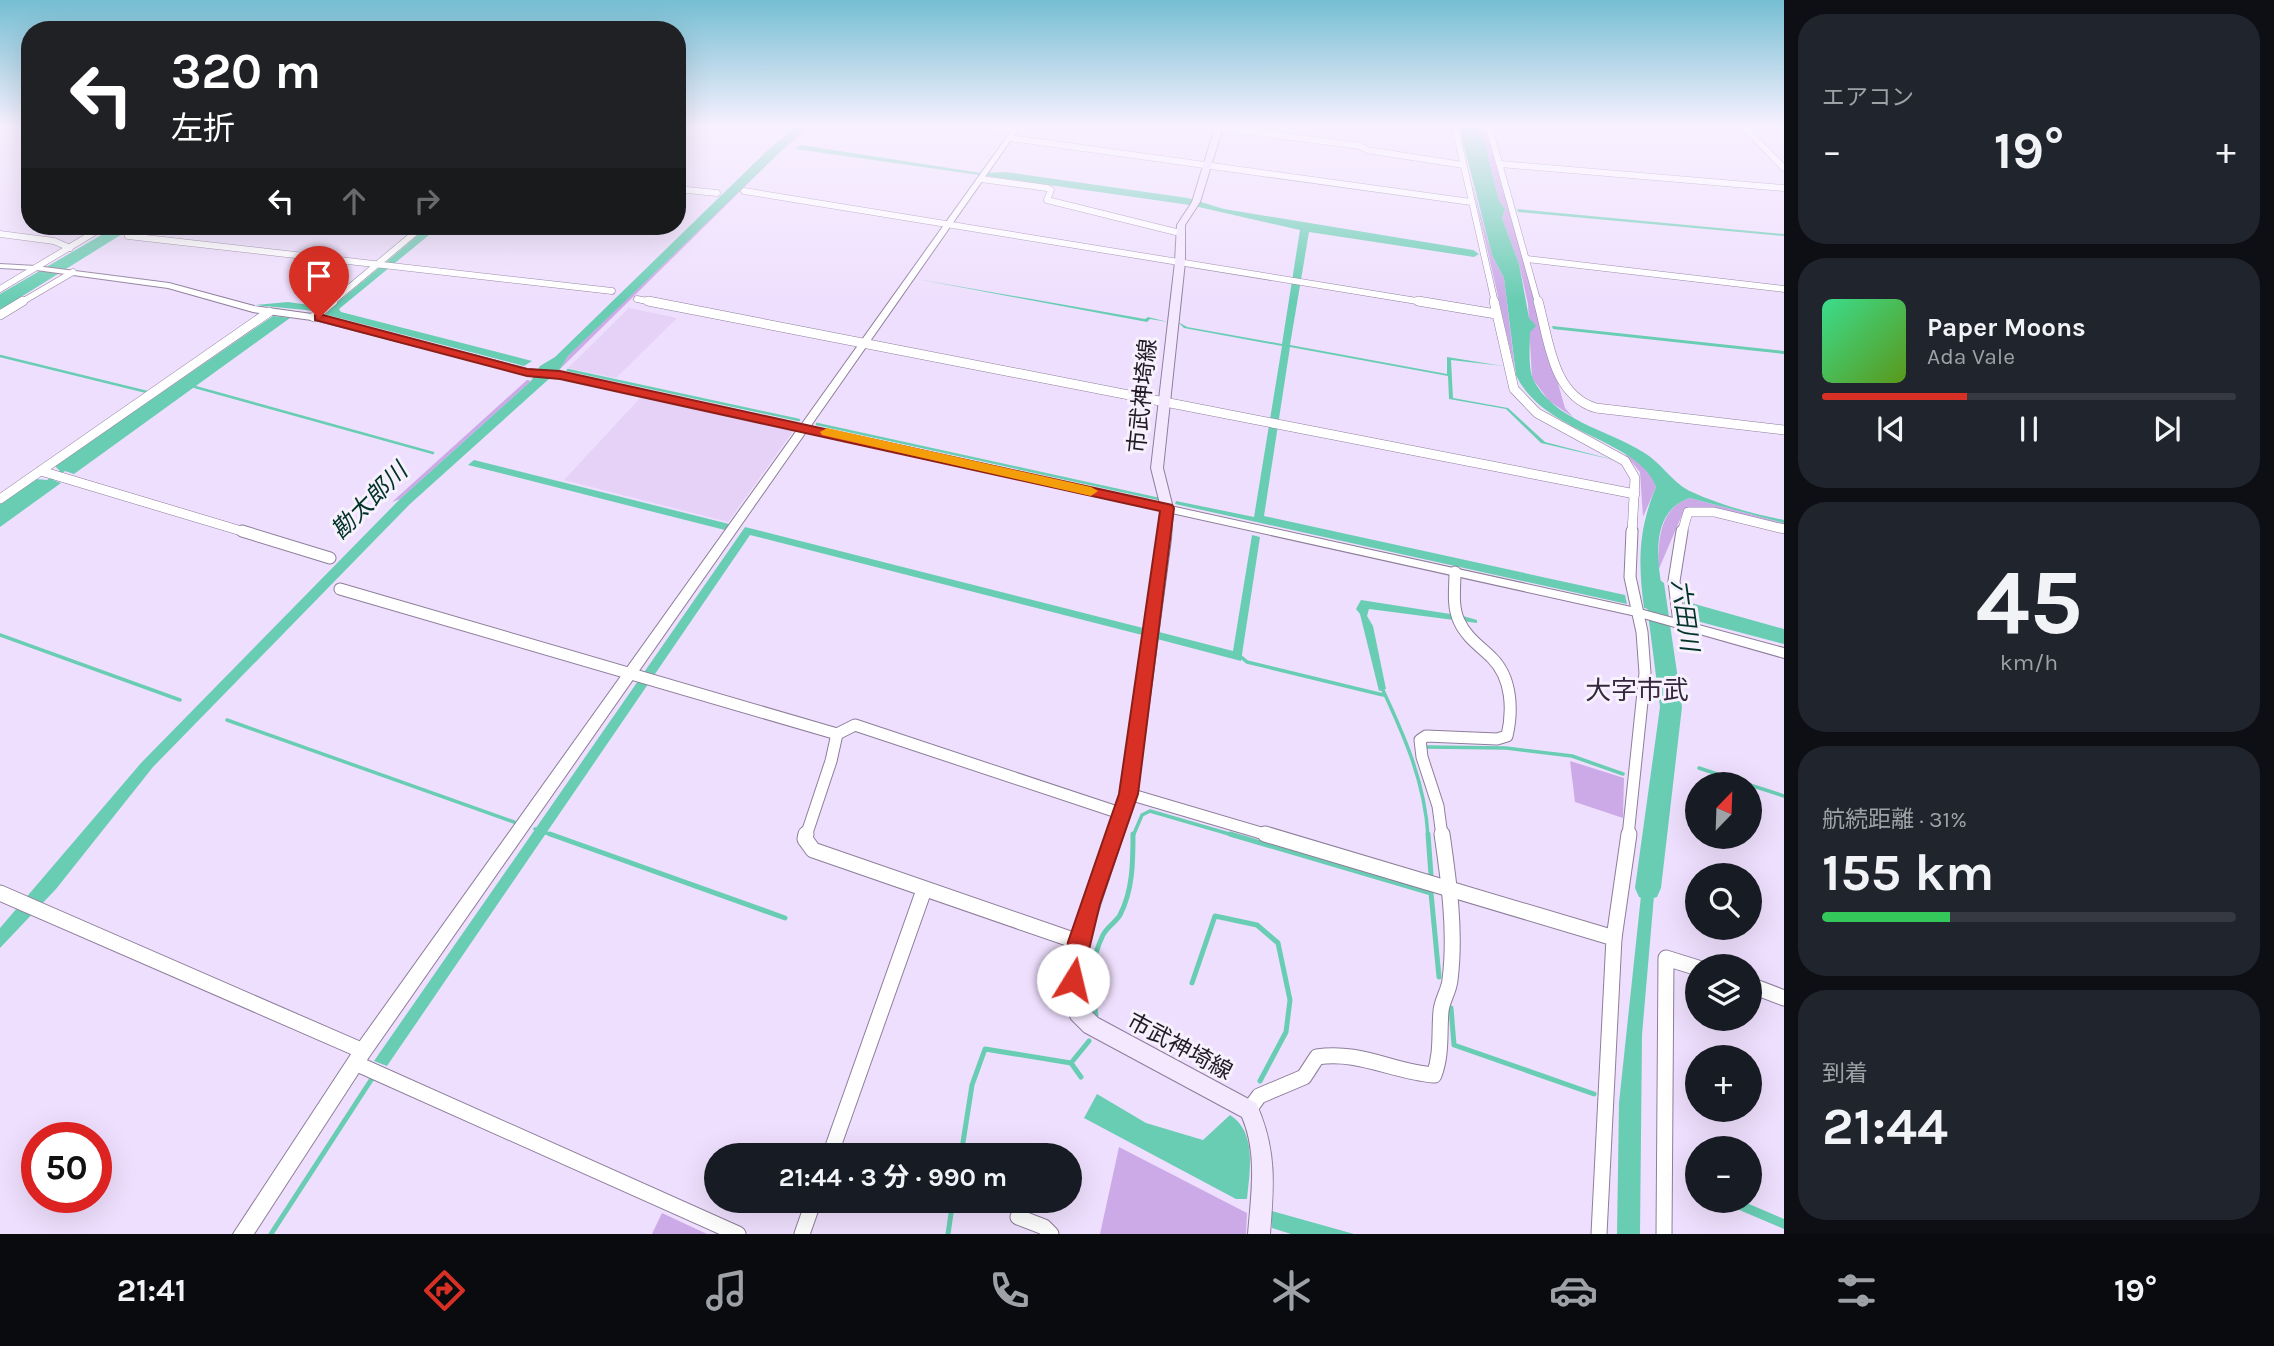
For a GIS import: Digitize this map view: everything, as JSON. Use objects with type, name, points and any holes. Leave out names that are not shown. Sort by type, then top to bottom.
[{"type":"main road","name":"市武神埼線","points":[[1200,185],[1180,233],[1180,262],[1157,468],[1167,508],[1129,794],[1079,942],[1073,995],[1078,1012],[1091,1025],[1249,1110]]},
{"type":"main road","points":[[1249,1110],[1259,1128],[1264,1152],[1259,1234]]},
{"type":"street","points":[[243,1234],[360,1060],[978,185]]},
{"type":"street","points":[[1029,185],[1051,190],[1047,200],[1062,205],[1115,215],[1180,233]]},
{"type":"street","points":[[1350,185],[1471,202]]},
{"type":"street","points":[[1467,185],[1514,389],[1537,413],[1625,461],[1635,478],[1630,577],[1642,632],[1645,673],[1642,720],[1614,938],[1604,1078],[1599,1234]]},
{"type":"street","points":[[1506,185],[1560,380],[1575,400],[1596,408],[1784,430]]},
{"type":"street","points":[[1744,185],[1784,188]]},
{"type":"street","points":[[686,191],[717,193]]},
{"type":"street","points":[[744,191],[1496,313]]},
{"type":"street","points":[[0,234],[54,241],[70,248]]},
{"type":"street","points":[[0,289],[91,235]]},
{"type":"street","points":[[319,312],[413,235]]},
{"type":"street","points":[[128,236],[612,291]]},
{"type":"street","points":[[1527,259],[1784,289]]},
{"type":"street","points":[[0,266],[73,272],[169,286],[269,312],[319,312],[530,373],[560,375],[806,428],[1636,612],[1784,653]]},
{"type":"street","points":[[0,315],[73,272]]},
{"type":"street","points":[[637,299],[1635,494]]},
{"type":"street","points":[[0,499],[269,312]]},
{"type":"street","points":[[41,471],[330,558]]},
{"type":"street","points":[[1679,623],[1672,590],[1673,575],[1676,546],[1688,512],[1714,512],[1784,529]]},
{"type":"street","points":[[1249,1110],[1259,1096],[1304,1077],[1317,1057],[1332,1053],[1414,1076],[1434,1075],[1441,1059],[1440,1005],[1450,986],[1447,887],[1437,802],[1419,754],[1420,740],[1426,736],[1497,739],[1507,736],[1510,727],[1508,693],[1502,671],[1471,643],[1458,618],[1455,572]]},
{"type":"street","points":[[340,589],[837,734],[855,725],[1123,814]]},
{"type":"street","points":[[837,734],[835,755],[807,825],[805,839],[813,850],[835,860],[1079,942]]},
{"type":"street","points":[[1129,794],[1614,938]]},
{"type":"street","points":[[834,1143],[924,890]]},
{"type":"street","points":[[5,895],[360,1060],[385,1077],[738,1234]]},
{"type":"street","points":[[1664,1234],[1662,1166],[1666,958],[1685,964]]},
{"type":"street","points":[[1762,990],[1784,998]]},
{"type":"street","points":[[802,1234],[809,1213]]},
{"type":"street","points":[[1018,1217],[1044,1227],[1051,1234]]},
{"type":"shaded area","points":[[732,185],[746,185],[568,356],[560,369],[410,504],[153,767],[56,889],[0,948],[0,928],[141,763],[400,499],[531,381],[540,366],[555,357],[681,235],[686,235],[686,230]]},
{"type":"shaded area","points":[[744,185],[747,185],[560,369],[568,356]]},
{"type":"shaded area","points":[[1046,185],[1094,185],[1188,198],[1224,209],[1473,250],[1479,254],[1474,257],[1309,232],[1290,345],[1447,374],[1447,357],[1503,366],[1451,360],[1453,398],[1508,408],[1545,442],[1618,461],[1541,443],[1506,409],[1449,399],[1448,376],[1290,347],[1264,516],[1625,595],[1627,604],[1175,504],[1176,501],[1254,517],[1282,346],[1184,328],[1178,322],[1187,327],[1282,344],[1300,230],[1190,205]]},
{"type":"shaded area","points":[[1472,185],[1492,255],[1504,278],[1515,370]]},
{"type":"shaded area","points":[[1474,185],[1495,185],[1499,201],[1505,209],[1502,218],[1519,264],[1529,318],[1536,326],[1530,332],[1530,363],[1533,379],[1542,393],[1554,405],[1582,423],[1643,452],[1692,492],[1737,509],[1784,520],[1784,523],[1690,498],[1675,506],[1666,517],[1658,548],[1667,614],[1644,608],[1641,576],[1643,532],[1656,487],[1647,471],[1632,458],[1568,424],[1529,395],[1516,375],[1504,278],[1492,255]]},
{"type":"shaded area","points":[[1495,185],[1501,185],[1565,408],[1573,417],[1549,401],[1532,378],[1528,304],[1519,264],[1502,218],[1505,209],[1499,201]]},
{"type":"shaded area","points":[[1517,209],[1784,234],[1784,236],[1518,212]]},
{"type":"shaded area","points":[[102,235],[121,235],[0,310],[0,294]]},
{"type":"shaded area","points":[[418,235],[429,235],[339,309],[341,312],[532,361],[524,366],[324,314],[325,312],[255,305],[288,302],[331,308]]},
{"type":"shaded area","points":[[917,279],[1168,322],[1150,319],[1147,322]]},
{"type":"shaded area","points":[[629,308],[677,318],[616,378],[568,368]]},
{"type":"shaded area","points":[[273,316],[290,318],[74,474],[65,471],[53,480],[61,483],[0,527],[0,504],[36,479],[47,480],[60,471],[55,466]]},
{"type":"shaded area","points":[[1552,326],[1784,351],[1784,354],[1553,329]]},
{"type":"shaded area","points":[[527,380],[531,381],[400,499],[392,502]]},
{"type":"shaded area","points":[[641,397],[793,431],[728,522],[564,480]]},
{"type":"shaded area","points":[[1625,454],[1645,467],[1656,487],[1643,517],[1640,472]]},
{"type":"shaded area","points":[[474,460],[729,524],[725,530],[468,465]]},
{"type":"shaded area","points":[[1690,498],[1784,523],[1784,527],[1710,508],[1685,508],[1658,571],[1662,528],[1671,510]]},
{"type":"shaded area","points":[[745,527],[1143,628],[1142,635],[750,535],[387,1066],[374,1061]]},
{"type":"shaded area","points":[[1252,535],[1260,537],[1241,661],[1157,639],[1159,632],[1233,651]]},
{"type":"shaded area","points":[[1361,600],[1463,616],[1477,620],[1477,623],[1369,609],[1367,616],[1373,626],[1386,689],[1379,691],[1360,614],[1356,609]]},
{"type":"shaded area","points":[[1684,601],[1784,629],[1784,644],[1689,619],[1683,609]]},
{"type":"shaded area","points":[[1570,761],[1624,778],[1623,818],[1575,802]]},
{"type":"shaded area","points":[[1645,858],[1657,861],[1642,1035],[1640,1234],[1617,1234],[1619,1103]]},
{"type":"shaded area","points":[[1097,1094],[1146,1123],[1203,1140],[1230,1115],[1239,1122],[1248,1142],[1250,1165],[1247,1199],[1236,1199],[1084,1118]]},
{"type":"shaded area","points":[[1119,1147],[1247,1213],[1246,1234],[1100,1234]]},
{"type":"shaded area","points":[[1762,1210],[1784,1219],[1784,1229],[1746,1213],[1762,1213]]},
{"type":"shaded area","points":[[1272,1211],[1354,1234],[1291,1234],[1272,1228]]},
{"type":"shaded area","points":[[662,1213],[707,1234],[652,1234]]},
{"type":"waterway","points":[[0,356],[147,392]]},
{"type":"waterway","points":[[568,370],[799,420]]},
{"type":"waterway","points":[[195,387],[433,453]]},
{"type":"waterway","points":[[817,424],[1159,499]]},
{"type":"waterway","name":"六田川","points":[[1648,888],[1671,707],[1654,583]]},
{"type":"waterway","points":[[0,635],[180,700]]},
{"type":"waterway","points":[[1240,656],[1247,662],[1383,695]]},
{"type":"waterway","points":[[1381,686],[1418,778],[1428,836]]},
{"type":"waterway","points":[[227,720],[514,822]]},
{"type":"waterway","points":[[1426,747],[1506,748],[1572,756],[1623,774]]},
{"type":"waterway","points":[[1699,768],[1711,772]]},
{"type":"waterway","points":[[1762,789],[1784,796]]},
{"type":"waterway","points":[[1133,836],[1142,815],[1150,811],[1236,836]]},
{"type":"waterway","points":[[535,829],[555,836]]},
{"type":"waterway","points":[[550,834],[785,918]]},
{"type":"waterway","points":[[1096,1015],[1092,985],[1093,965],[1103,935],[1120,915],[1128,896],[1133,834]]},
{"type":"waterway","points":[[1230,834],[1431,893],[1439,977]]},
{"type":"waterway","points":[[1428,834],[1431,875]]},
{"type":"waterway","points":[[1192,983],[1215,916],[1257,925],[1278,943],[1290,1000],[1286,1032],[1260,1081]]},
{"type":"waterway","points":[[1451,1008],[1454,1045],[1594,1094]]},
{"type":"waterway","points":[[1071,1063],[1089,1041]]},
{"type":"waterway","points":[[963,1143],[972,1085],[985,1049],[1071,1063]]},
{"type":"waterway","points":[[1071,1063],[1081,1077]]},
{"type":"waterway","points":[[271,1234],[373,1077]]},
{"type":"waterway","points":[[948,1234],[951,1213]]},
{"type":"slow traffic","points":[[827,432],[1091,491]]},
{"type":"district","name":"大字市武","points":[[1637,690]]},
{"type":"route","points":[[319,318],[527,372],[560,375],[1167,508],[1165,539],[1129,794],[1090,904],[1079,942],[1073,980]]},
{"type":"water label","name":"勘太郎川","points":[[369,501]]}]
